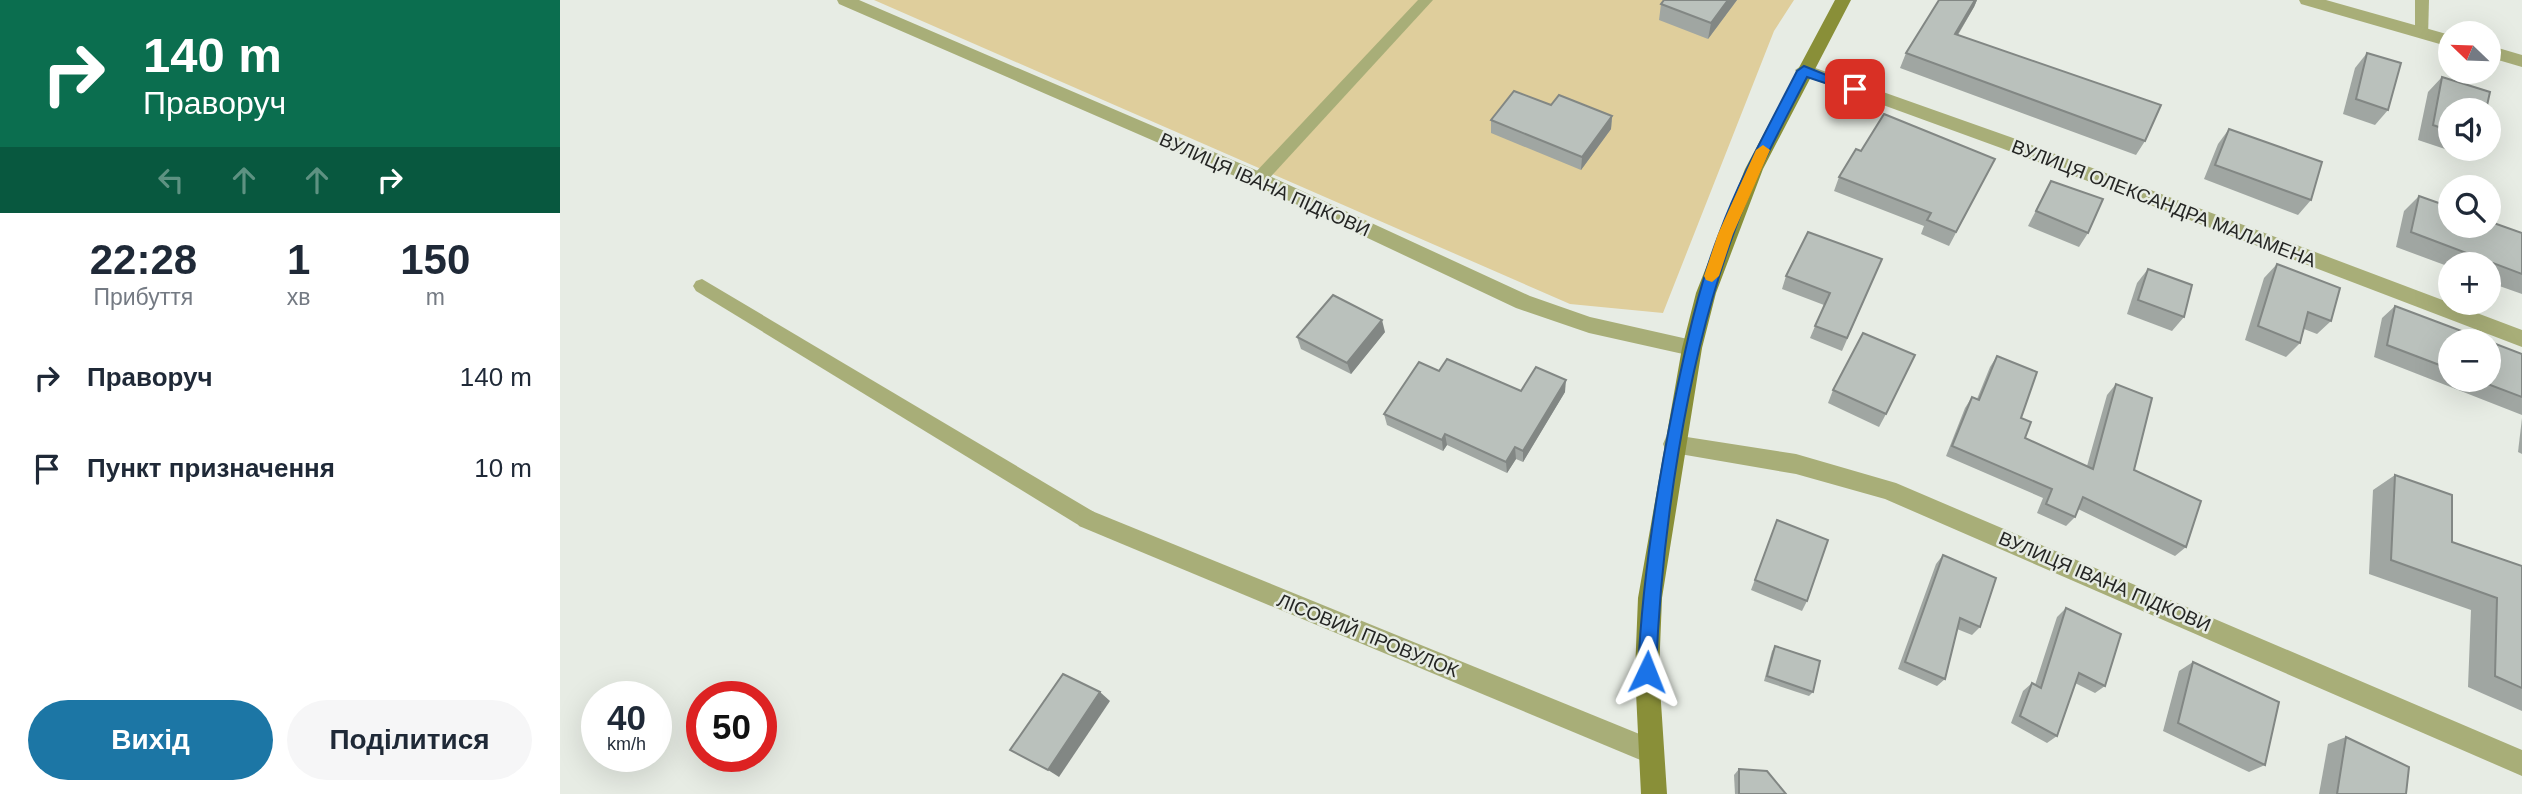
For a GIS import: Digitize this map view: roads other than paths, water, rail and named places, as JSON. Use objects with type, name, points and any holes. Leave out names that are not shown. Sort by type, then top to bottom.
[{"type":"main road","points":[[1654,794],[1647,672],[1650,598],[1692,348],[1706,293],[1726,234],[1754,169],[1843,0]]},
{"type":"street","name":"ВУЛИЦЯ ІВАНА ПІДКОВИ","points":[[845,0],[1259,179],[1559,316],[1692,348]]},
{"type":"street","points":[[2307,0],[2438,37]]},
{"type":"street","points":[[2501,55],[2522,61]]},
{"type":"street","name":"ВУЛИЦЯ ОЛЕКСАНДРА МАЛАМЕНА","points":[[1804,71],[2030,152],[2522,339]]},
{"type":"street","name":"ВУЛИЦЯ ІВАНА ПІДКОВИ","points":[[1674,443],[1796,464],[1888,490],[2522,763]]},
{"type":"street","name":"ЛІСОВИЙ ПРОВУЛОК","points":[[1087,519],[1650,751]]},
{"type":"lane","points":[[1259,179],[1426,0]]},
{"type":"lane","points":[[2422,0],[2423,33]]},
{"type":"lane","points":[[702,286],[1087,519]]}]
